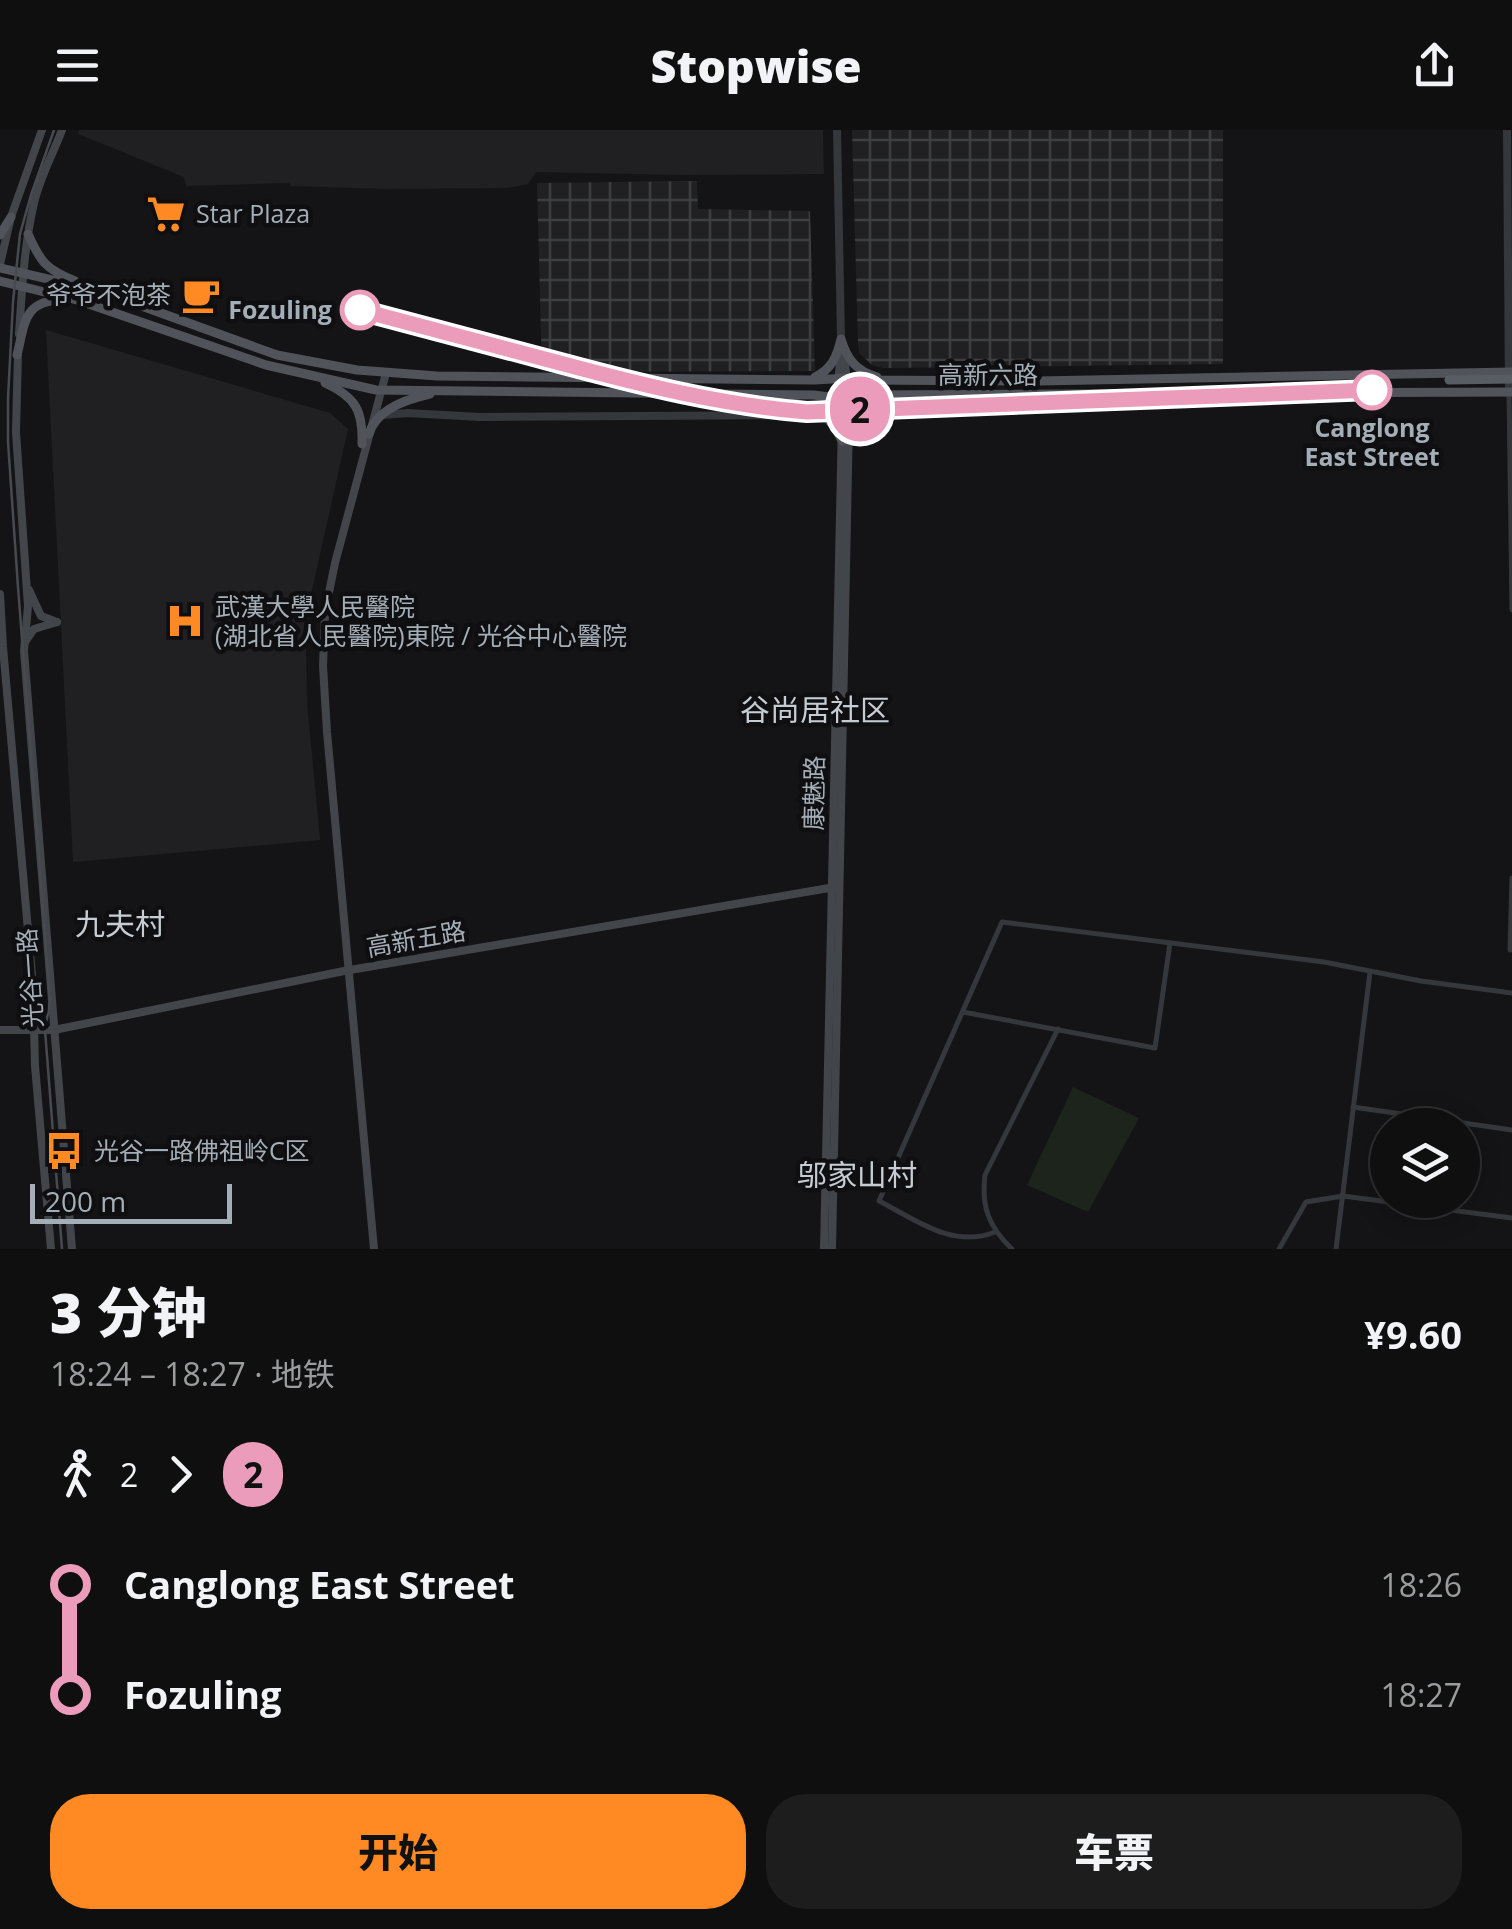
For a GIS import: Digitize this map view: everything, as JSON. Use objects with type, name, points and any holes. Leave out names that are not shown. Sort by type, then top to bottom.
[{"type":"highway","points":[[1449,380],[1511,375]]},
{"type":"main road","points":[[0,236],[42,130]]},
{"type":"main road","name":"光谷一路","points":[[62,130],[42,177],[28,234],[16,432],[27,585],[24,652],[72,1249]]},
{"type":"main road","points":[[0,266],[10,216]]},
{"type":"main road","points":[[28,234],[39,258],[52,271],[100,291]]},
{"type":"main road","name":"高新六路","points":[[0,266],[100,291],[277,355],[326,366],[437,376],[1039,382],[1511,375]]},
{"type":"main road","name":"高新六路","points":[[0,281],[77,300],[266,365],[378,390],[837,398],[1511,392]]},
{"type":"main road","points":[[18,355],[31,310],[44,302],[77,300]]},
{"type":"main road","points":[[806,380],[830,366],[842,339]]},
{"type":"main road","points":[[842,339],[846,356],[862,371],[904,381]]},
{"type":"main road","name":"康魅路","points":[[842,339],[842,378],[837,398],[845,441]]},
{"type":"main road","points":[[371,1249],[318,666],[320,612],[330,562],[383,372]]},
{"type":"main road","points":[[305,373],[333,386],[358,406],[362,444]]},
{"type":"main road","name":"康魅路","points":[[832,1249],[836,887],[849,397],[842,378]]},
{"type":"main road","points":[[370,434],[378,390]]},
{"type":"main road","points":[[346,971],[323,666],[325,612],[372,424],[412,398],[447,391]]},
{"type":"main road","points":[[765,395],[822,415],[835,424],[845,441]]},
{"type":"main road","points":[[845,441],[853,424],[868,409],[907,395]]},
{"type":"main road","points":[[24,652],[26,639],[34,629],[57,622],[41,616],[27,585]]},
{"type":"main road","name":"光谷一路","points":[[0,594],[51,1249]]},
{"type":"main road","name":"康魅路","points":[[824,1249],[836,887]]},
{"type":"main road","name":"高新五路","points":[[0,1030],[54,1030],[346,971],[836,887]]},
{"type":"street","name":"康魅路","points":[[836,130],[842,339]]},
{"type":"street","points":[[1507,130],[1512,610]]},
{"type":"street","points":[[383,414],[822,415]]},
{"type":"street","points":[[1510,950],[1512,878]]},
{"type":"street","points":[[995,1232],[980,1239],[951,1238],[879,1201],[1002,922],[1324,962],[1512,993]]},
{"type":"street","points":[[962,1012],[1155,1048],[1170,943]]},
{"type":"street","points":[[1336,1249],[1370,972]]},
{"type":"street","points":[[1012,1249],[995,1232],[983,1191],[985,1175],[1058,1030]]},
{"type":"street","points":[[1353,1107],[1512,1130]]},
{"type":"street","points":[[1279,1249],[1306,1202],[1343,1196],[1512,1218]]},
{"type":"shaded area","points":[[79,130],[823,130],[824,174],[536,172],[528,184],[508,188],[387,189],[289,183],[186,186],[184,177],[78,134]]},
{"type":"shaded area","points":[[852,130],[1223,130],[1223,364],[883,368],[872,365],[859,353],[858,344]]},
{"type":"shaded area","points":[[697,181],[698,209],[810,211],[815,371],[542,372],[537,183]]},
{"type":"shaded area","name":"武漢大學人民醫院 (湖北省人民醫院)東院 / 光谷中心醫院","points":[[46,330],[330,413],[348,429],[311,595],[306,646],[307,702],[320,840],[73,862]]},
{"type":"shaded area","points":[[1073,1087],[1139,1118],[1088,1212],[1027,1185]]},
{"type":"tram line","points":[[54,130],[20,234],[13,302],[8,442],[50,1001],[45,1030],[62,1249]]},
{"type":"metro line","name":"2","points":[[360,310],[657,388],[726,403],[807,412],[1372,390]]},
{"type":"place","name":"Star Plaza","points":[[166,214]]},
{"type":"place","name":"爷爷不泡茶","points":[[201,295]]},
{"type":"place","name":"Fozuling","points":[[360,310]]},
{"type":"place","name":"Canglong East Street","points":[[1372,390]]},
{"type":"place","name":"武漢大學人民醫院 (湖北省人民醫院)東院 / 光谷中心醫院","points":[[185,621]]},
{"type":"place","name":"光谷一路佛祖岭C区","points":[[64,1151]]},
{"type":"district","name":"谷尚居社区","points":[[815,711]]},
{"type":"district","name":"九夫村","points":[[120,925]]},
{"type":"district","name":"邬家山村","points":[[857,1176]]}]
